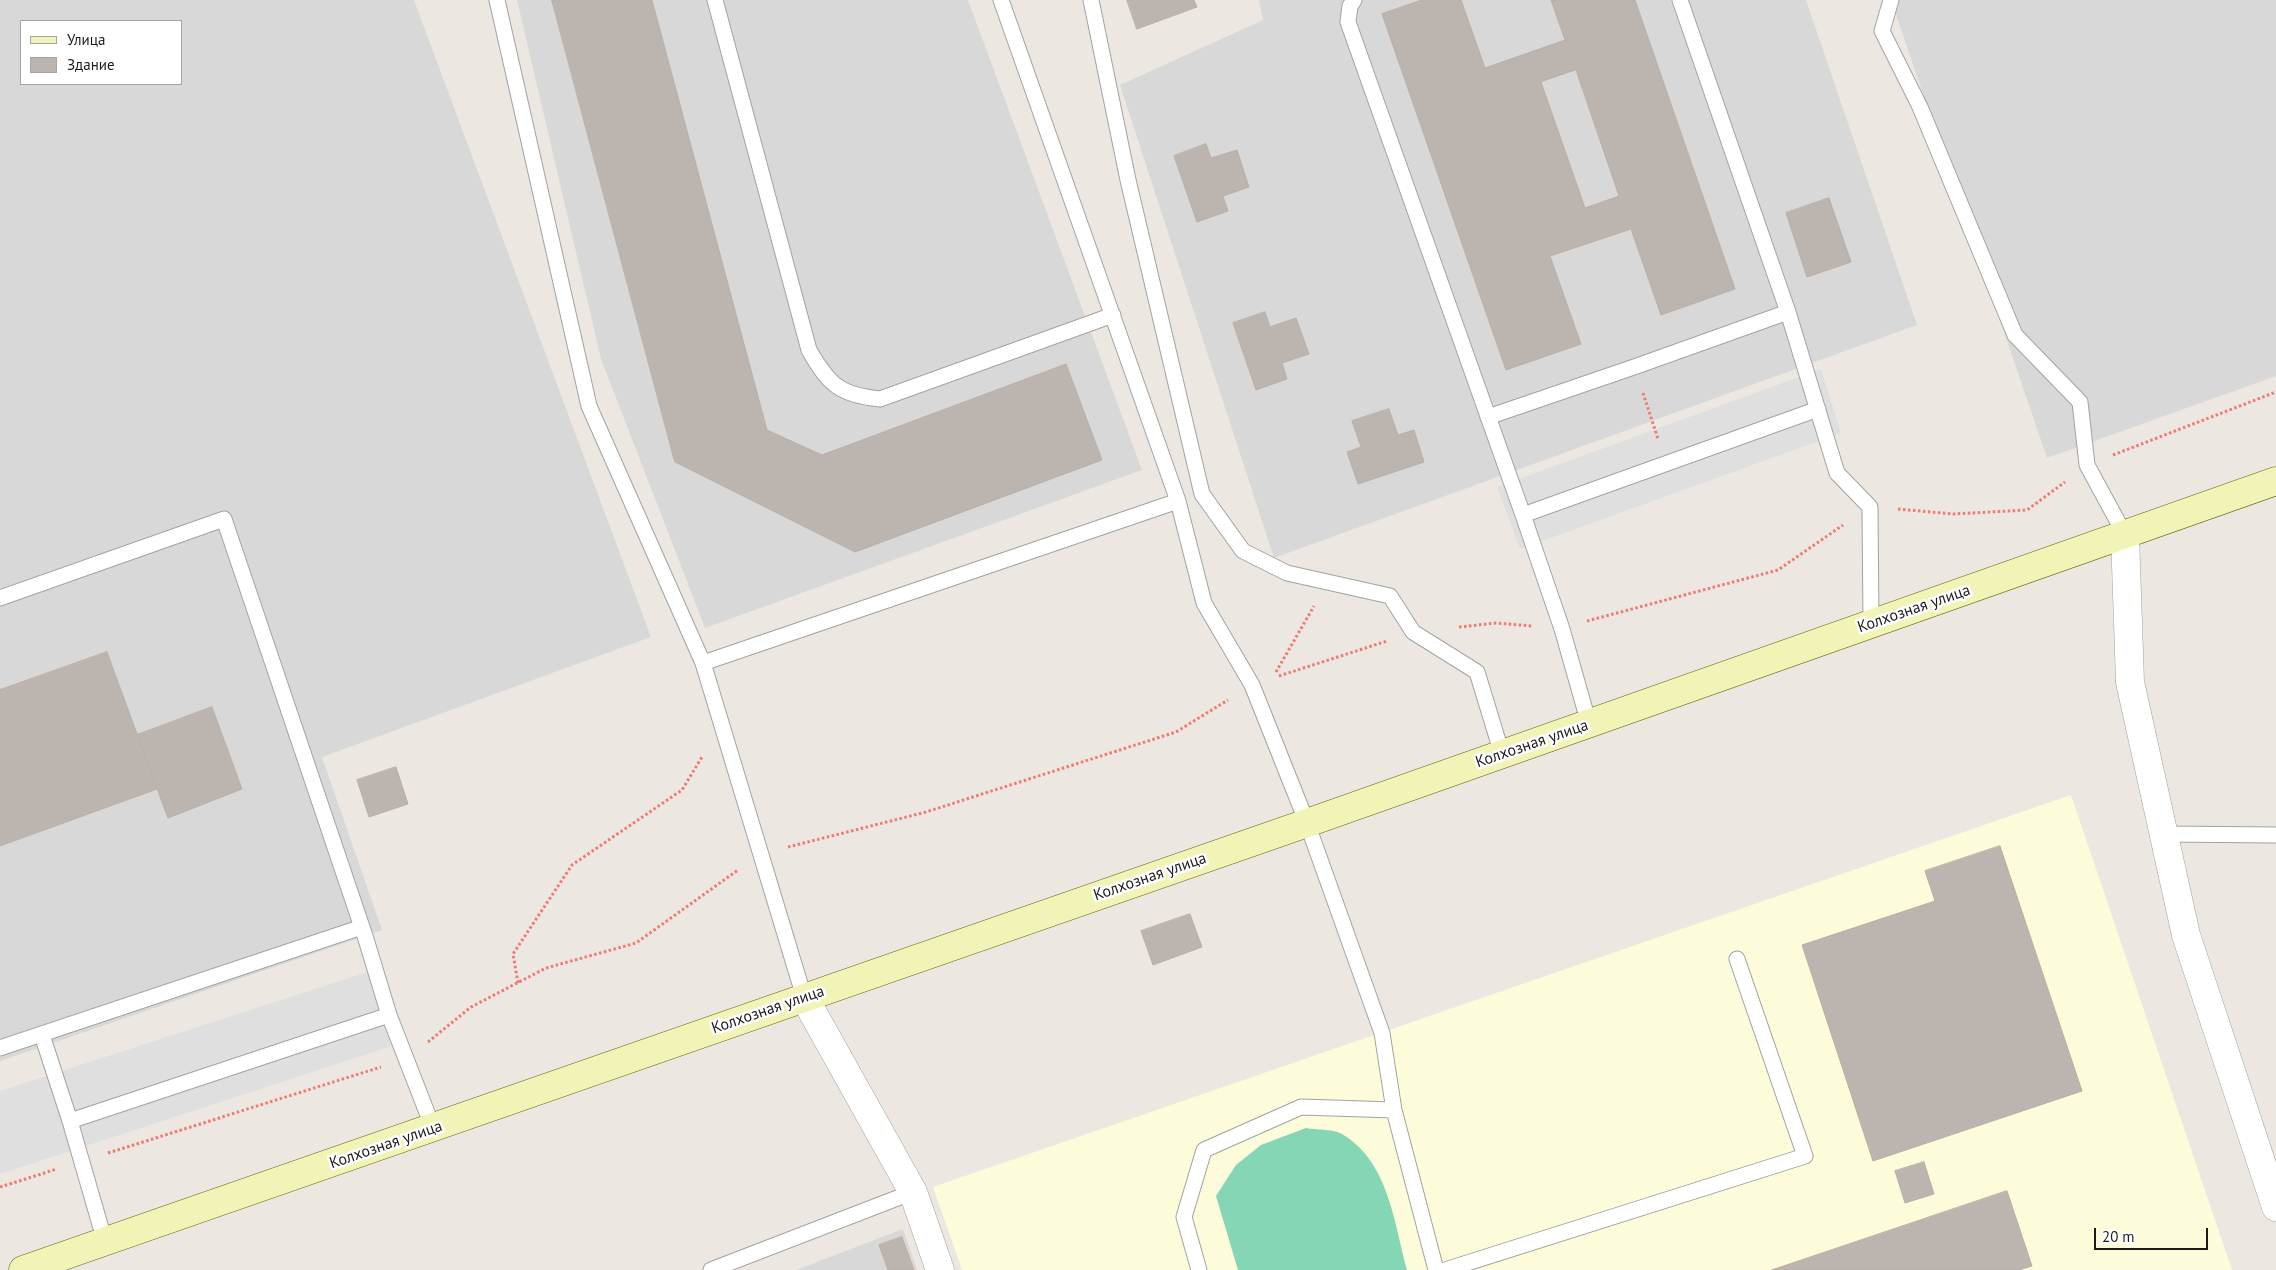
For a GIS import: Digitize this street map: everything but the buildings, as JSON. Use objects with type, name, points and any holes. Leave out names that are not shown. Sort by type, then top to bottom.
[{"type":"main road","name":"Колхозная улица","points":[[23,1270],[1307,823],[2276,481]]},
{"type":"street","points":[[2125,535],[2130,682],[2186,935],[2276,1207]]},
{"type":"street","points":[[804,998],[913,1192],[940,1270]]},
{"type":"lane","points":[[497,0],[590,406],[703,663],[804,998]]},
{"type":"lane","points":[[715,0],[809,350],[821,371],[837,388],[860,397],[880,399],[1112,315]]},
{"type":"lane","points":[[1001,0],[1178,501],[1204,602],[1252,685],[1307,823],[1382,1033],[1394,1110],[1436,1270]]},
{"type":"lane","points":[[1091,0],[1128,180],[1202,494],[1243,552],[1287,573],[1390,596],[1414,632],[1477,672],[1502,754]]},
{"type":"lane","points":[[1354,0],[1350,6],[1348,22],[1523,515],[1562,629],[1589,724]]},
{"type":"lane","points":[[1680,0],[1788,312],[1837,473],[1870,506],[1871,624]]},
{"type":"lane","points":[[1891,0],[1882,30],[1924,116],[2015,335],[2080,402],[2087,465],[2125,535]]},
{"type":"lane","points":[[1488,417],[1788,312]]},
{"type":"lane","points":[[1523,515],[1818,409]]},
{"type":"lane","points":[[703,663],[1178,501]]},
{"type":"lane","points":[[0,598],[224,520],[362,927],[389,1015],[432,1128]]},
{"type":"lane","points":[[2164,834],[2276,835]]},
{"type":"lane","points":[[0,1048],[362,927]]},
{"type":"lane","points":[[1445,1270],[1806,1156],[1737,959]]},
{"type":"lane","points":[[70,1121],[389,1015]]},
{"type":"lane","points":[[42,1035],[70,1121],[105,1242]]},
{"type":"lane","points":[[1199,1270],[1184,1218],[1204,1150],[1301,1107],[1394,1110]]},
{"type":"lane","points":[[711,1270],[913,1192]]},
{"type":"path","points":[[1634,367],[1666,463]]},
{"type":"path","points":[[1329,582],[1273,678],[1414,632],[1496,624],[1562,629],[1778,570],[1870,506]]},
{"type":"path","points":[[0,1187],[406,1059],[471,1007],[546,968],[636,943],[761,854],[926,812],[1176,732],[1252,685]]},
{"type":"path","points":[[518,983],[513,954],[572,865],[682,790],[722,724]]},
{"type":"shaded area","points":[[0,0],[414,0],[651,637],[322,757],[382,930],[0,1061]]},
{"type":"shaded area","points":[[517,0],[968,0],[1142,470],[705,628],[601,359]]},
{"type":"shaded area","points":[[1259,0],[1806,0],[1917,325],[1274,558],[1120,85],[1263,20]]},
{"type":"shaded area","points":[[1891,0],[2276,0],[2276,376],[2047,458]]},
{"type":"shaded area","points":[[1821,369],[1841,433],[1520,549],[1497,487]]},
{"type":"shaded area","points":[[2071,795],[2232,1270],[962,1270],[933,1187]]},
{"type":"shaded area","points":[[383,967],[407,1041],[0,1174],[0,1091]]},
{"type":"shaded area","points":[[903,1229],[917,1270],[796,1270]]},
{"type":"green space","points":[[1306,1128],[1340,1133],[1356,1144],[1369,1159],[1387,1193],[1407,1270],[1238,1270],[1216,1196],[1236,1165],[1261,1145]]}]
